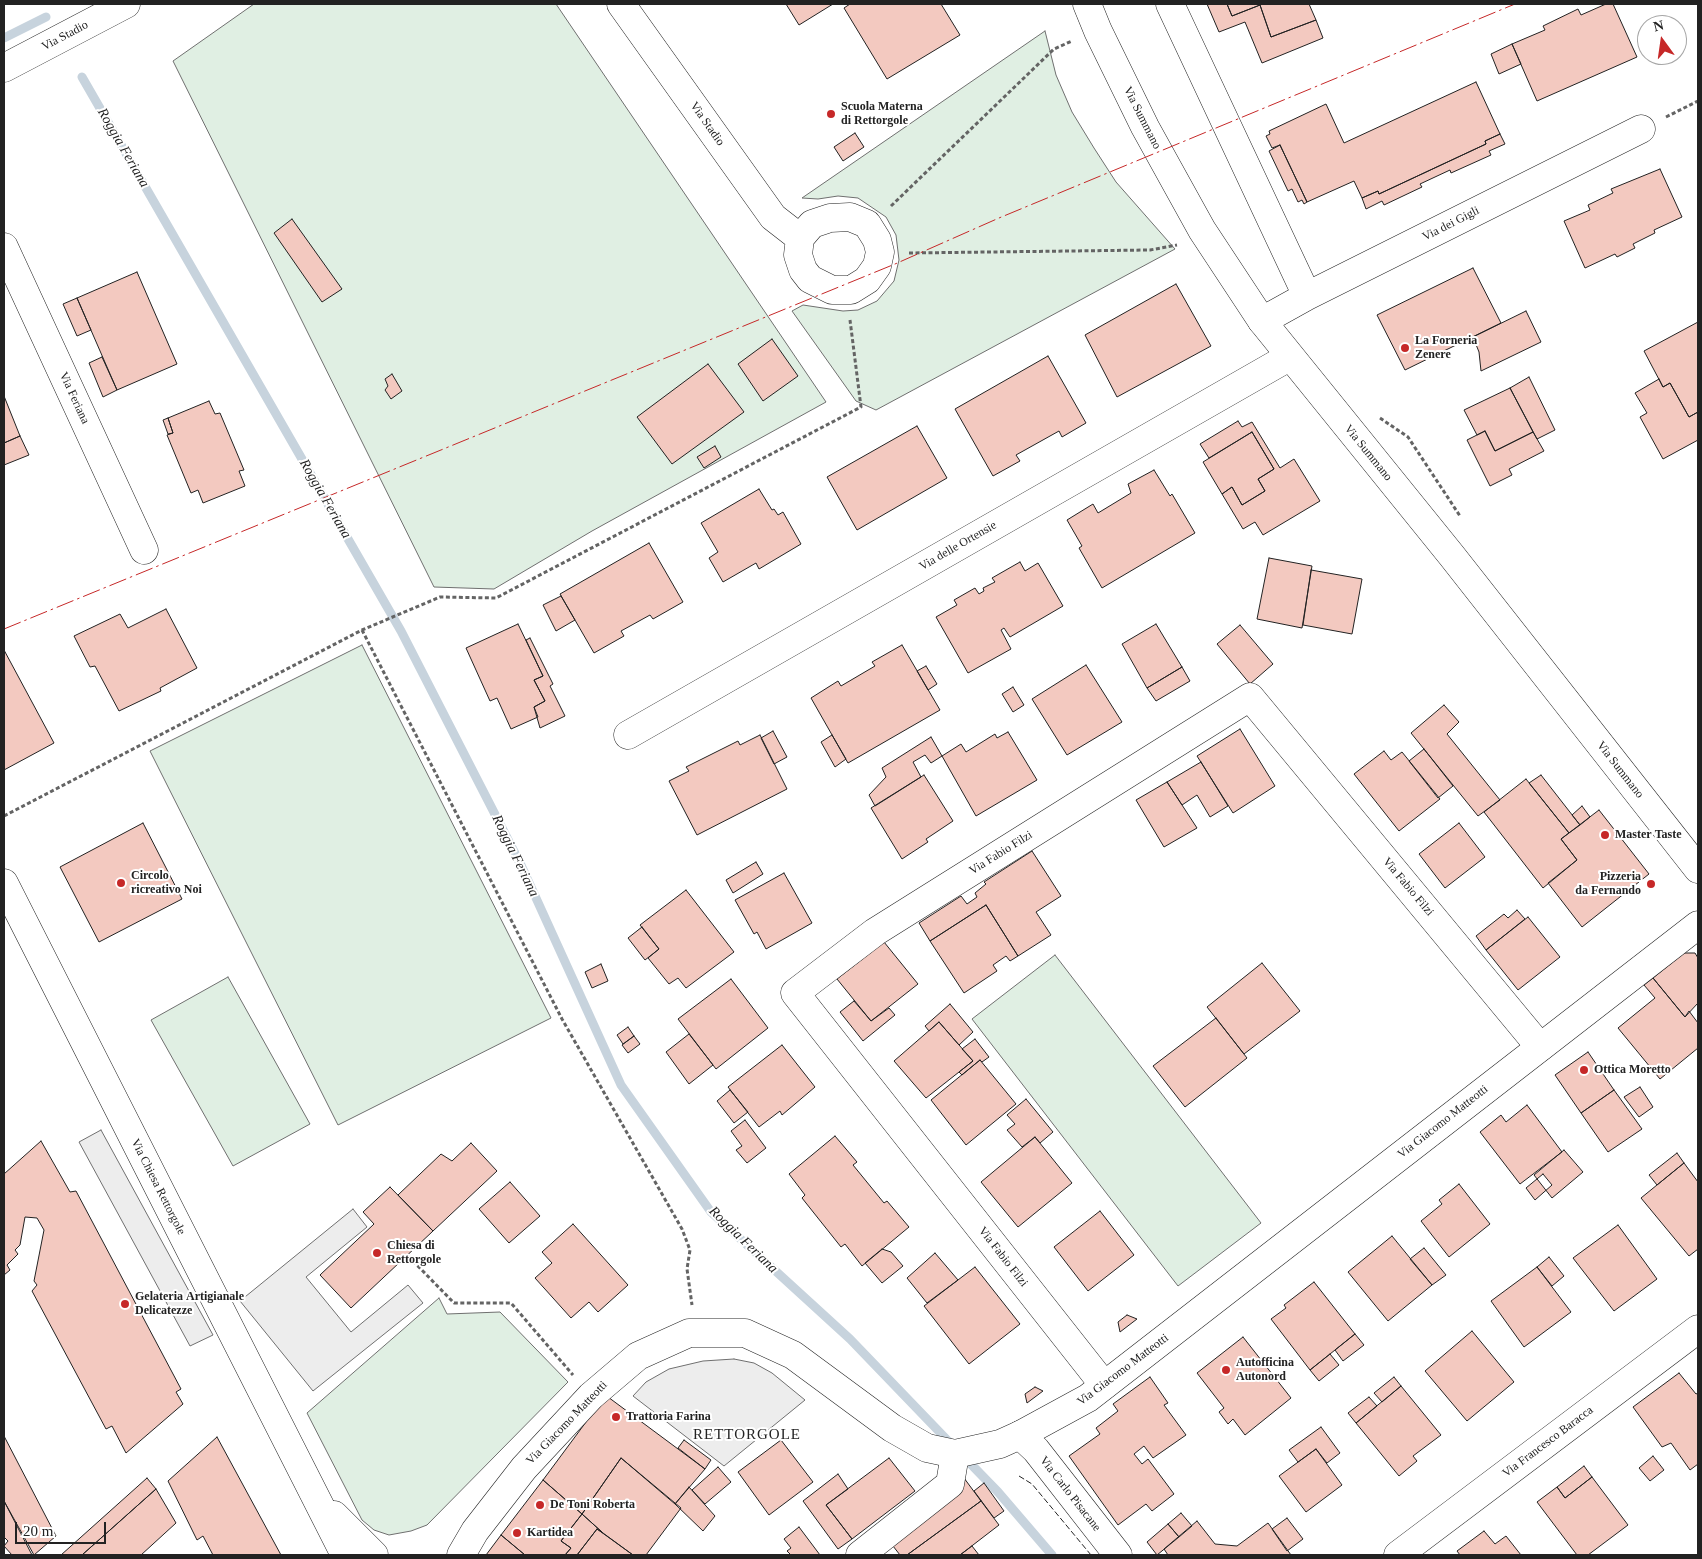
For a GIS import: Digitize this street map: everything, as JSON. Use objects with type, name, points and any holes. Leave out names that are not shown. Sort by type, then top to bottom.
[{"type":"street","name":"Via Stadio","points":[[4,68],[126,4]]},
{"type":"street","name":"Via Stadio","points":[[621,4],[774,217],[800,238]]},
{"type":"street","name":"Via Summano","points":[[1087,4],[1098,31],[1145,127],[1202,230],[1262,321],[1452,556],[1698,870]]},
{"type":"street","points":[[1170,4],[1307,296]]},
{"type":"street","name":"Via dei Gigli","points":[[1262,321],[1307,296],[1641,129]]},
{"type":"street","name":"Via Feriana","points":[[4,247],[144,550]]},
{"type":"street","name":"Via delle Ortensie","points":[[628,735],[1289,356]]},
{"type":"street","name":"Via Fabio Filzi","points":[[1104,1385],[795,993],[875,932],[1250,697],[1540,1047]]},
{"type":"street","name":"Via Chiesa Rettorgole","points":[[4,883],[346,1555]]},
{"type":"street","name":"Via Giacomo Matteotti","points":[[461,1555],[475,1532],[524,1468],[591,1396],[638,1356],[690,1333],[745,1333],[793,1355],[892,1428],[927,1448],[955,1454],[1010,1440],[1088,1398],[1698,925]]},
{"type":"street","name":"Via Francesco Baracca","points":[[1398,1555],[1698,1329]]},
{"type":"street","name":"Via Carlo Pisacane","points":[[1010,1440],[1036,1450],[1118,1555]]},
{"type":"street","points":[[860,1555],[950,1484],[955,1454]]},
{"type":"street","name":"Via Chiesa Rettorgole","points":[[313,1492],[374,1555]]},
{"type":"street","name":"Via Giacomo Matteotti","points":[[442,1555],[475,1532]]},
{"type":"path","points":[[888,209],[1054,49],[1098,31]]},
{"type":"path","points":[[1641,129],[1698,102]]},
{"type":"path","points":[[903,254],[1150,250],[1178,245],[1202,230]]},
{"type":"path","points":[[4,816],[362,630],[440,597],[496,598],[861,407],[856,357]]},
{"type":"path","points":[[362,630],[562,1019],[682,1230],[690,1250],[686,1269],[697,1333]]},
{"type":"path","points":[[413,1261],[454,1304],[511,1303],[591,1396]]},
{"type":"green space","points":[[254,4],[556,4],[826,402],[592,531],[494,589],[434,587],[173,61]]},
{"type":"green space","points":[[1045,31],[1056,75],[1072,112],[1116,182],[1175,249],[876,410],[856,401],[792,311],[803,305],[843,311],[858,310],[877,301],[894,281],[899,260],[896,235],[886,217],[858,198],[838,196],[818,199],[802,198]]},
{"type":"green space","points":[[362,645],[551,1018],[338,1125],[150,751]]},
{"type":"green space","points":[[1055,955],[1261,1223],[1178,1286],[972,1019]]},
{"type":"green space","points":[[228,977],[310,1124],[233,1166],[151,1020]]},
{"type":"green space","points":[[439,1298],[447,1314],[500,1312],[568,1382],[427,1525],[411,1531],[389,1535],[374,1530],[362,1520],[307,1413]]},
{"type":"shaded area","points":[[101,1130],[213,1335],[190,1346],[79,1142]]},
{"type":"shaded area","points":[[353,1209],[367,1227],[306,1277],[351,1332],[408,1285],[423,1303],[313,1391],[240,1301]]},
{"type":"shaded area","points":[[734,1359],[754,1363],[772,1373],[805,1400],[724,1466],[633,1396],[646,1382],[669,1369],[703,1361]]},
{"type":"building","points":[[786,4],[833,4],[799,25]]},
{"type":"building","points":[[850,4],[941,4],[960,35],[887,79],[844,8]]},
{"type":"building","points":[[1207,4],[1227,4],[1232,16],[1260,5],[1271,37],[1316,20],[1323,38],[1262,63],[1245,22],[1219,32]]},
{"type":"building","points":[[1227,4],[1309,4],[1316,20],[1271,37],[1260,5],[1232,16]]},
{"type":"building","points":[[1606,4],[1613,4],[1637,57],[1537,101],[1512,44],[1545,30],[1543,26],[1578,9],[1581,15]]},
{"type":"building","points":[[1512,44],[1521,64],[1499,74],[1491,54]]},
{"type":"building","points":[[1476,82],[1500,134],[1485,141],[1486,144],[1379,194],[1378,191],[1362,198],[1354,181],[1307,202],[1280,145],[1272,148],[1266,136],[1270,134],[1269,131],[1326,104],[1344,143]]},
{"type":"building","points":[[855,133],[864,147],[843,161],[834,147]]},
{"type":"building","points":[[1500,134],[1505,144],[1489,151],[1491,155],[1451,173],[1450,170],[1420,184],[1422,187],[1384,205],[1382,201],[1366,209],[1362,198],[1378,191],[1379,194],[1486,144],[1485,141]]},
{"type":"building","points":[[1280,145],[1307,202],[1304,204],[1302,200],[1298,202],[1292,189],[1288,191],[1269,151]]},
{"type":"building","points":[[1660,169],[1682,217],[1654,230],[1655,233],[1633,244],[1635,248],[1617,257],[1615,254],[1585,268],[1564,221],[1590,210],[1588,205],[1613,193],[1611,189]]},
{"type":"building","points":[[292,219],[342,289],[322,302],[274,233]]},
{"type":"building","points":[[1473,268],[1501,323],[1405,370],[1377,315]]},
{"type":"building","points":[[137,272],[177,364],[117,390],[77,298]]},
{"type":"building","points":[[1176,284],[1211,346],[1117,397],[1085,335]]},
{"type":"building","points":[[77,298],[91,330],[77,336],[63,304]]},
{"type":"building","points":[[1526,311],[1541,342],[1481,371],[1479,352],[1473,337]]},
{"type":"building","points":[[1698,322],[1698,412],[1689,417],[1670,383],[1663,387],[1644,351]]},
{"type":"building","points":[[772,339],[798,376],[763,401],[738,364]]},
{"type":"building","points":[[1048,356],[1086,423],[1062,437],[1059,431],[1016,455],[1020,461],[993,476],[955,409]]},
{"type":"building","points":[[102,357],[117,390],[103,397],[89,363]]},
{"type":"building","points":[[708,364],[744,412],[672,464],[637,417]]},
{"type":"building","points":[[392,374],[402,391],[391,399],[385,390],[388,386],[385,379]]},
{"type":"building","points":[[1529,377],[1555,430],[1537,439],[1510,388]]},
{"type":"building","points":[[1659,379],[1663,387],[1670,383],[1689,417],[1698,412],[1698,440],[1663,459],[1640,417],[1647,413],[1635,393]]},
{"type":"building","points":[[1510,388],[1533,432],[1495,451],[1485,431],[1477,435],[1464,410]]},
{"type":"building","points":[[4,396],[20,436],[4,443]]},
{"type":"building","points":[[209,401],[215,414],[220,413],[244,470],[239,471],[245,486],[203,503],[198,490],[191,493],[167,435],[173,433],[168,418]]},
{"type":"building","points":[[168,418],[173,433],[168,434],[163,420]]},
{"type":"building","points":[[1238,421],[1242,427],[1252,422],[1280,468],[1294,459],[1320,501],[1263,535],[1255,522],[1243,529],[1222,494],[1232,487],[1242,505],[1265,491],[1258,479],[1274,469],[1252,432],[1209,458],[1200,444]]},
{"type":"building","points":[[917,426],[947,478],[857,530],[827,477]]},
{"type":"building","points":[[1485,431],[1495,451],[1533,432],[1544,451],[1509,469],[1512,475],[1490,486],[1467,440]]},
{"type":"building","points":[[1252,432],[1274,469],[1258,479],[1265,491],[1242,505],[1232,487],[1222,494],[1203,462]]},
{"type":"building","points":[[20,436],[29,455],[4,465],[4,443]]},
{"type":"building","points":[[715,446],[721,457],[704,468],[697,457]]},
{"type":"building","points":[[1154,470],[1170,496],[1172,494],[1195,533],[1102,588],[1079,548],[1082,546],[1067,520],[1093,504],[1098,513],[1131,493],[1128,484]]},
{"type":"building","points":[[759,489],[772,510],[774,509],[778,515],[783,512],[801,544],[759,569],[756,563],[723,582],[709,558],[718,552],[701,523]]},
{"type":"building","points":[[649,543],[683,602],[653,619],[650,615],[621,631],[624,636],[594,653],[560,594]]},
{"type":"building","points":[[1269,558],[1312,566],[1302,628],[1257,619]]},
{"type":"building","points":[[1020,562],[1025,571],[1038,563],[1063,606],[1010,637],[1004,628],[1001,630],[1011,649],[968,673],[936,617],[957,605],[954,600],[975,588],[979,594],[984,591],[983,588],[995,582],[992,578]]},
{"type":"building","points":[[1311,570],[1362,579],[1352,634],[1303,625]]},
{"type":"building","points":[[561,596],[575,620],[556,631],[543,605]]},
{"type":"building","points":[[166,609],[197,668],[160,688],[161,691],[119,711],[95,666],[90,667],[74,636],[120,614],[128,628]]},
{"type":"building","points":[[518,624],[543,676],[534,680],[545,701],[534,707],[538,717],[511,729],[497,698],[490,701],[466,648]]},
{"type":"building","points":[[1156,624],[1182,667],[1147,688],[1122,644]]},
{"type":"building","points":[[1240,625],[1273,664],[1250,684],[1217,644]]},
{"type":"building","points":[[530,638],[553,684],[550,686],[565,716],[540,728],[534,707],[545,701],[534,680],[543,676],[526,640]]},
{"type":"building","points":[[902,645],[940,710],[848,763],[811,698],[838,681],[841,686],[875,666],[872,662]]},
{"type":"building","points":[[4,650],[54,743],[4,770]]},
{"type":"building","points":[[1086,665],[1122,722],[1067,755],[1032,699]]},
{"type":"building","points":[[926,666],[937,684],[928,690],[917,671]]},
{"type":"building","points":[[1182,667],[1190,681],[1156,701],[1147,688]]},
{"type":"building","points":[[1013,687],[1024,705],[1013,712],[1002,694]]},
{"type":"building","points":[[1444,705],[1459,722],[1447,734],[1500,800],[1478,816],[1411,733]]},
{"type":"building","points":[[1240,729],[1275,786],[1233,813],[1197,756]]},
{"type":"building","points":[[773,731],[787,757],[774,764],[761,738]]},
{"type":"building","points":[[1008,732],[1037,780],[976,816],[942,756],[961,744],[966,752],[995,734],[997,738]]},
{"type":"building","points":[[760,735],[787,789],[697,835],[669,781],[689,771],[686,767],[738,741],[740,745]]},
{"type":"building","points":[[832,735],[846,759],[835,767],[821,742]]},
{"type":"building","points":[[931,737],[942,756],[931,763],[925,755],[913,762],[921,777],[875,806],[869,795],[886,777],[882,768]]},
{"type":"building","points":[[1424,749],[1453,786],[1438,798],[1409,761]]},
{"type":"building","points":[[1384,751],[1391,760],[1402,752],[1440,799],[1399,831],[1354,774]]},
{"type":"building","points":[[1201,762],[1228,806],[1210,817],[1197,795],[1182,805],[1167,782]]},
{"type":"building","points":[[924,775],[953,821],[926,839],[928,842],[902,859],[871,808]]},
{"type":"building","points":[[1541,775],[1580,825],[1569,833],[1529,783]]},
{"type":"building","points":[[1526,779],[1569,833],[1561,839],[1577,860],[1543,888],[1484,812]]},
{"type":"building","points":[[1167,782],[1197,828],[1164,847],[1136,800]]},
{"type":"building","points":[[1582,806],[1590,817],[1580,825],[1572,815]]},
{"type":"building","points":[[1599,810],[1649,874],[1582,927],[1548,883],[1577,860],[1561,839]]},
{"type":"building","name":"Circolo ricreativo Noi","points":[[143,823],[182,899],[99,942],[60,867]]},
{"type":"building","points":[[1459,823],[1485,857],[1445,888],[1419,854]]},
{"type":"building","points":[[1032,851],[1061,896],[1036,912],[1051,935],[1018,956],[986,905],[930,941],[919,923],[961,896],[967,904],[977,897],[975,893],[986,884],[984,882]]},
{"type":"building","points":[[756,862],[763,874],[733,893],[726,880]]},
{"type":"building","points":[[784,873],[812,923],[766,949],[757,932],[754,934],[735,900]]},
{"type":"building","points":[[686,890],[734,952],[686,988],[678,978],[669,984],[648,958],[659,949],[640,925]]},
{"type":"building","points":[[986,905],[1018,956],[1010,961],[1006,956],[993,965],[997,971],[964,993],[930,941]]},
{"type":"building","points":[[1517,910],[1525,919],[1486,950],[1476,936],[1504,914],[1508,918]]},
{"type":"building","points":[[1528,917],[1560,957],[1518,990],[1486,950]]},
{"type":"building","points":[[642,927],[659,949],[645,960],[628,938]]},
{"type":"building","points":[[884,942],[918,984],[871,1021],[837,979]]},
{"type":"building","points":[[1684,953],[1695,953],[1698,958],[1698,1003],[1685,1017],[1653,978]]},
{"type":"building","points":[[1262,963],[1300,1011],[1244,1054],[1207,1007]]},
{"type":"building","points":[[601,964],[608,981],[592,988],[585,972]]},
{"type":"building","points":[[1653,978],[1685,1017],[1689,1011],[1698,1023],[1698,1048],[1660,1079],[1618,1028],[1655,998],[1644,985]]},
{"type":"building","points":[[731,979],[768,1028],[716,1069],[678,1019]]},
{"type":"building","points":[[854,1001],[871,1021],[889,1008],[895,1015],[863,1041],[840,1012]]},
{"type":"building","points":[[950,1004],[973,1032],[959,1045],[939,1022],[929,1031],[925,1026]]},
{"type":"building","points":[[1216,1018],[1247,1058],[1185,1107],[1153,1066]]},
{"type":"building","points":[[939,1022],[973,1061],[926,1098],[894,1061]]},
{"type":"building","points":[[628,1027],[634,1036],[623,1044],[617,1035]]},
{"type":"building","points":[[689,1034],[713,1065],[689,1084],[666,1052]]},
{"type":"building","points":[[634,1036],[640,1044],[628,1053],[622,1045]]},
{"type":"building","points":[[975,1039],[989,1057],[982,1062],[980,1060],[962,1075],[959,1072],[973,1061],[962,1049]]},
{"type":"building","points":[[782,1045],[815,1087],[782,1115],[780,1111],[759,1127],[728,1087]]},
{"type":"building","points":[[1588,1052],[1614,1090],[1581,1113],[1555,1075]]},
{"type":"building","points":[[980,1060],[1016,1104],[966,1145],[931,1100]]},
{"type":"building","points":[[1640,1087],[1653,1107],[1639,1117],[1624,1097]]},
{"type":"building","points":[[730,1090],[748,1112],[734,1123],[717,1101]]},
{"type":"building","points":[[1614,1090],[1642,1129],[1608,1152],[1581,1113]]},
{"type":"building","points":[[1026,1099],[1053,1132],[1040,1143],[1035,1137],[1022,1147],[1007,1130],[1015,1124],[1007,1115]]},
{"type":"building","points":[[1527,1105],[1562,1152],[1520,1184],[1480,1132],[1501,1115],[1506,1122]]},
{"type":"building","points":[[745,1120],[766,1148],[747,1163],[736,1150],[742,1146],[731,1131]]},
{"type":"building","points":[[835,1136],[857,1162],[853,1165],[884,1203],[887,1201],[909,1227],[862,1266],[845,1244],[841,1247],[802,1198],[805,1195],[789,1174]]},
{"type":"building","points":[[1035,1137],[1072,1183],[1018,1227],[981,1182]]},
{"type":"building","points":[[41,1141],[70,1192],[76,1191],[181,1389],[176,1392],[183,1404],[126,1453],[112,1426],[106,1429],[32,1291],[37,1285],[34,1281],[44,1230],[37,1218],[25,1217],[20,1245],[15,1250],[18,1254],[7,1265],[10,1270],[4,1275],[4,1174]]},
{"type":"building","points":[[471,1143],[497,1171],[433,1231],[398,1195],[441,1154],[452,1161]]},
{"type":"building","points":[[1564,1150],[1583,1172],[1552,1198],[1534,1175]]},
{"type":"building","points":[[1677,1153],[1684,1163],[1657,1185],[1649,1175]]},
{"type":"building","points":[[1684,1163],[1698,1182],[1698,1249],[1689,1256],[1641,1198]]},
{"type":"building","points":[[1543,1174],[1552,1185],[1535,1200],[1526,1188]]},
{"type":"building","points":[[510,1182],[540,1216],[509,1243],[479,1209]]},
{"type":"building","points":[[1459,1184],[1490,1224],[1449,1257],[1421,1221],[1442,1204],[1439,1200]]},
{"type":"building","name":"Chiesa di Rettorgole","points":[[390,1187],[433,1231],[351,1308],[320,1275],[374,1224],[363,1212]]},
{"type":"building","points":[[1100,1211],[1134,1255],[1088,1291],[1054,1247]]},
{"type":"building","points":[[573,1224],[628,1285],[598,1312],[589,1302],[571,1318],[535,1278],[552,1263],[542,1252]]},
{"type":"building","points":[[1618,1225],[1657,1279],[1614,1311],[1573,1258]]},
{"type":"building","points":[[1392,1236],[1432,1285],[1388,1321],[1348,1272]]},
{"type":"building","points":[[1424,1248],[1446,1275],[1432,1285],[1410,1259]]},
{"type":"building","points":[[882,1249],[891,1252],[903,1266],[882,1283],[865,1263]]},
{"type":"building","points":[[935,1253],[958,1280],[927,1303],[907,1278]]},
{"type":"building","points":[[1549,1257],[1564,1276],[1552,1286],[1537,1267]]},
{"type":"building","points":[[975,1267],[1020,1324],[969,1364],[924,1306]]},
{"type":"building","points":[[1537,1267],[1571,1312],[1524,1347],[1491,1301]]},
{"type":"building","points":[[1314,1282],[1355,1334],[1310,1370],[1271,1319],[1286,1308],[1284,1305]]},
{"type":"building","points":[[1127,1315],[1137,1319],[1120,1332],[1118,1322]]},
{"type":"building","points":[[1472,1331],[1514,1382],[1467,1421],[1425,1371]]},
{"type":"building","points":[[1355,1334],[1364,1345],[1343,1361],[1335,1350]]},
{"type":"building","points":[[1243,1337],[1291,1398],[1245,1435],[1233,1419],[1228,1424],[1219,1412],[1224,1408],[1197,1373]]},
{"type":"building","points":[[1330,1354],[1339,1365],[1319,1381],[1310,1370]]},
{"type":"building","points":[[1679,1373],[1696,1394],[1698,1393],[1698,1464],[1690,1470],[1671,1443],[1662,1447],[1633,1407]]},
{"type":"building","points":[[1150,1377],[1168,1403],[1164,1405],[1186,1435],[1153,1458],[1144,1446],[1134,1454],[1142,1464],[1148,1459],[1174,1494],[1152,1511],[1146,1504],[1118,1525],[1069,1456],[1100,1434],[1096,1428],[1118,1411],[1113,1404]]},
{"type":"building","points":[[1394,1377],[1401,1386],[1382,1402],[1374,1393]]},
{"type":"building","points":[[1401,1386],[1441,1435],[1413,1456],[1417,1461],[1399,1476],[1356,1423]]},
{"type":"building","points":[[1035,1387],[1043,1391],[1027,1403],[1025,1394]]},
{"type":"building","points":[[608,1397],[705,1469],[675,1504],[621,1458],[582,1514],[543,1480],[589,1418]]},
{"type":"building","points":[[1369,1397],[1377,1406],[1356,1423],[1348,1413]]},
{"type":"building","points":[[1321,1427],[1340,1453],[1327,1463],[1316,1449],[1298,1462],[1289,1450]]},
{"type":"building","points":[[4,1436],[56,1536],[34,1555],[4,1501]]},
{"type":"building","points":[[217,1437],[281,1555],[213,1555],[203,1536],[197,1540],[168,1481]]},
{"type":"building","points":[[684,1440],[711,1460],[705,1469],[678,1448]]},
{"type":"building","points":[[781,1440],[813,1482],[769,1515],[738,1472]]},
{"type":"building","points":[[1316,1449],[1342,1485],[1306,1512],[1279,1476]]},
{"type":"building","points":[[1653,1456],[1664,1470],[1650,1481],[1639,1468]]},
{"type":"building","points":[[621,1458],[681,1508],[646,1555],[633,1555],[603,1533],[582,1514]]},
{"type":"building","points":[[889,1458],[915,1491],[852,1539],[826,1505]]},
{"type":"building","points":[[1584,1466],[1592,1477],[1565,1498],[1557,1487]]},
{"type":"building","points":[[718,1467],[731,1482],[705,1504],[692,1490]]},
{"type":"building","points":[[838,1474],[848,1489],[826,1505],[852,1539],[838,1549],[803,1501]]},
{"type":"building","points":[[1592,1477],[1628,1525],[1588,1555],[1577,1555],[1537,1502],[1557,1487],[1565,1498]]},
{"type":"building","points":[[147,1478],[156,1489],[82,1555],[61,1555]]},
{"type":"building","points":[[964,1478],[981,1501],[907,1555],[900,1555],[886,1537]]},
{"type":"building","points":[[543,1480],[582,1514],[561,1541],[571,1548],[565,1555],[525,1555],[501,1535]]},
{"type":"building","points":[[984,1483],[1004,1511],[994,1518],[974,1491]]},
{"type":"building","points":[[689,1487],[715,1516],[703,1531],[675,1504]]},
{"type":"building","points":[[156,1489],[176,1523],[141,1555],[82,1555]]},
{"type":"building","points":[[4,1501],[32,1555],[12,1555],[4,1546],[8,1541],[4,1537]]},
{"type":"building","points":[[981,1501],[999,1525],[960,1555],[907,1555]]},
{"type":"building","points":[[1181,1513],[1192,1526],[1179,1537],[1168,1524]]},
{"type":"building","points":[[582,1514],[603,1533],[597,1529],[577,1555],[565,1555],[571,1548],[561,1541]]},
{"type":"building","points":[[1287,1518],[1303,1539],[1287,1551],[1272,1529]]},
{"type":"building","points":[[1197,1521],[1215,1544],[1237,1546],[1268,1523],[1291,1555],[1168,1555],[1164,1549]]},
{"type":"building","points":[[1168,1524],[1179,1537],[1157,1555],[1147,1542]]},
{"type":"building","points":[[799,1527],[820,1555],[791,1555],[787,1551],[791,1548],[784,1539]]},
{"type":"building","points":[[597,1529],[633,1555],[577,1555]]},
{"type":"building","points":[[1484,1531],[1495,1544],[1506,1536],[1521,1555],[1460,1555],[1457,1551]]},
{"type":"building","points":[[501,1535],[525,1555],[486,1555]]},
{"type":"building","points":[[972,1546],[979,1555],[960,1555]]},
{"type":"waterway","name":"Roggia Feriana","points":[[4,38],[46,17]]},
{"type":"waterway","name":"Roggia Feriana","points":[[82,77],[401,631],[521,865],[621,1085],[711,1212],[850,1339],[952,1445]]},
{"type":"waterway","name":"Roggia Feriana","points":[[963,1456],[998,1492],[1052,1555]]},
{"type":"fence","points":[[1019,1476],[1032,1484],[1091,1555]]},
{"type":"power","points":[[4,629],[895,264],[999,218],[1515,4]]},
{"type":"place","name":"Scuola Materna di Rettorgole","points":[[831,114]]},
{"type":"place","name":"La Forneria Zenere","points":[[1405,348]]},
{"type":"place","name":"Master Taste","points":[[1605,835]]},
{"type":"place","name":"Circolo ricreativo Noi","points":[[121,883]]},
{"type":"place","name":"Pizzeria da Fernando","points":[[1651,884]]},
{"type":"place","name":"Ottica Moretto","points":[[1584,1070]]},
{"type":"place","name":"Chiesa di Rettorgole","points":[[377,1253]]},
{"type":"place","name":"Gelateria Artigianale Delicatezze","points":[[125,1304]]},
{"type":"place","name":"Autofficina Autonord","points":[[1226,1370]]},
{"type":"place","name":"Trattoria Farina","points":[[616,1417]]},
{"type":"place","name":"De Toni Roberta","points":[[540,1505]]},
{"type":"place","name":"Kartidea","points":[[517,1533]]},
{"type":"district","name":"RETTORGOLE","points":[[747,1435]]}]
